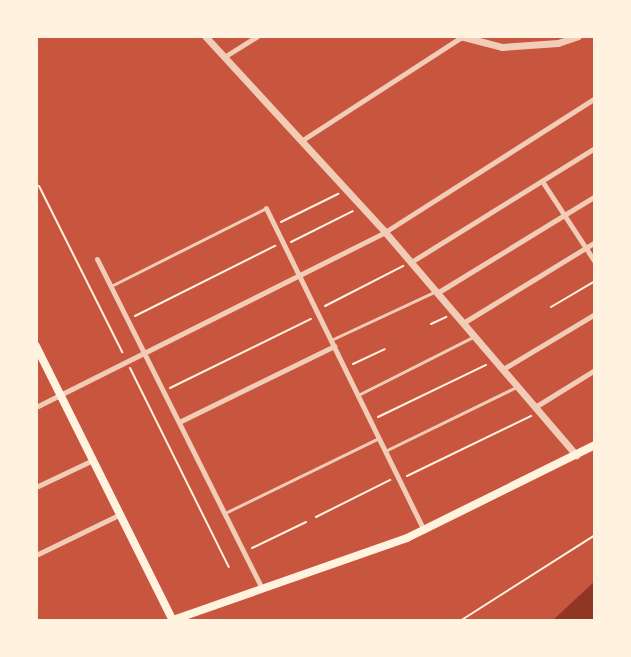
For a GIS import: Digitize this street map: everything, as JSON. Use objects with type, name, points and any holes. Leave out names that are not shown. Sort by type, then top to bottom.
[{"type":"main road","points":[[36,346],[173,621],[423,530],[595,445]]},
{"type":"street","points":[[205,36],[385,232],[576,455]]},
{"type":"street","points":[[224,57],[257,36]]},
{"type":"street","points":[[301,141],[461,37],[514,47],[558,43],[578,36]]},
{"type":"street","points":[[36,407],[385,232],[595,98]]},
{"type":"street","points":[[411,262],[595,148]]},
{"type":"street","points":[[542,181],[595,262]]},
{"type":"street","points":[[436,292],[595,196]]},
{"type":"street","points":[[266,207],[423,530]]},
{"type":"street","points":[[463,323],[595,242]]},
{"type":"street","points":[[98,259],[262,588]]},
{"type":"street","points":[[503,369],[595,314]]},
{"type":"street","points":[[179,422],[332,343]]},
{"type":"street","points":[[537,409],[595,370]]},
{"type":"street","points":[[36,487],[93,460]]},
{"type":"street","points":[[36,555],[121,514]]},
{"type":"lane","points":[[111,286],[266,207]]},
{"type":"lane","points":[[332,343],[436,292]]},
{"type":"lane","points":[[358,395],[474,336]]},
{"type":"lane","points":[[385,451],[518,386]]},
{"type":"lane","points":[[225,513],[379,438]]},
{"type":"path","points":[[39,186],[229,567]]},
{"type":"path","points":[[274,226],[346,190]]},
{"type":"path","points":[[128,319],[361,207]]},
{"type":"path","points":[[164,391],[411,262]]},
{"type":"path","points":[[551,307],[595,281]]},
{"type":"path","points":[[431,324],[453,312]]},
{"type":"path","points":[[345,368],[385,349]]},
{"type":"path","points":[[370,421],[495,360]]},
{"type":"path","points":[[316,517],[537,409]]},
{"type":"path","points":[[244,552],[306,522]]},
{"type":"path","points":[[460,621],[595,535]]},
{"type":"shaded area","points":[[595,581],[595,621],[552,621]]}]
